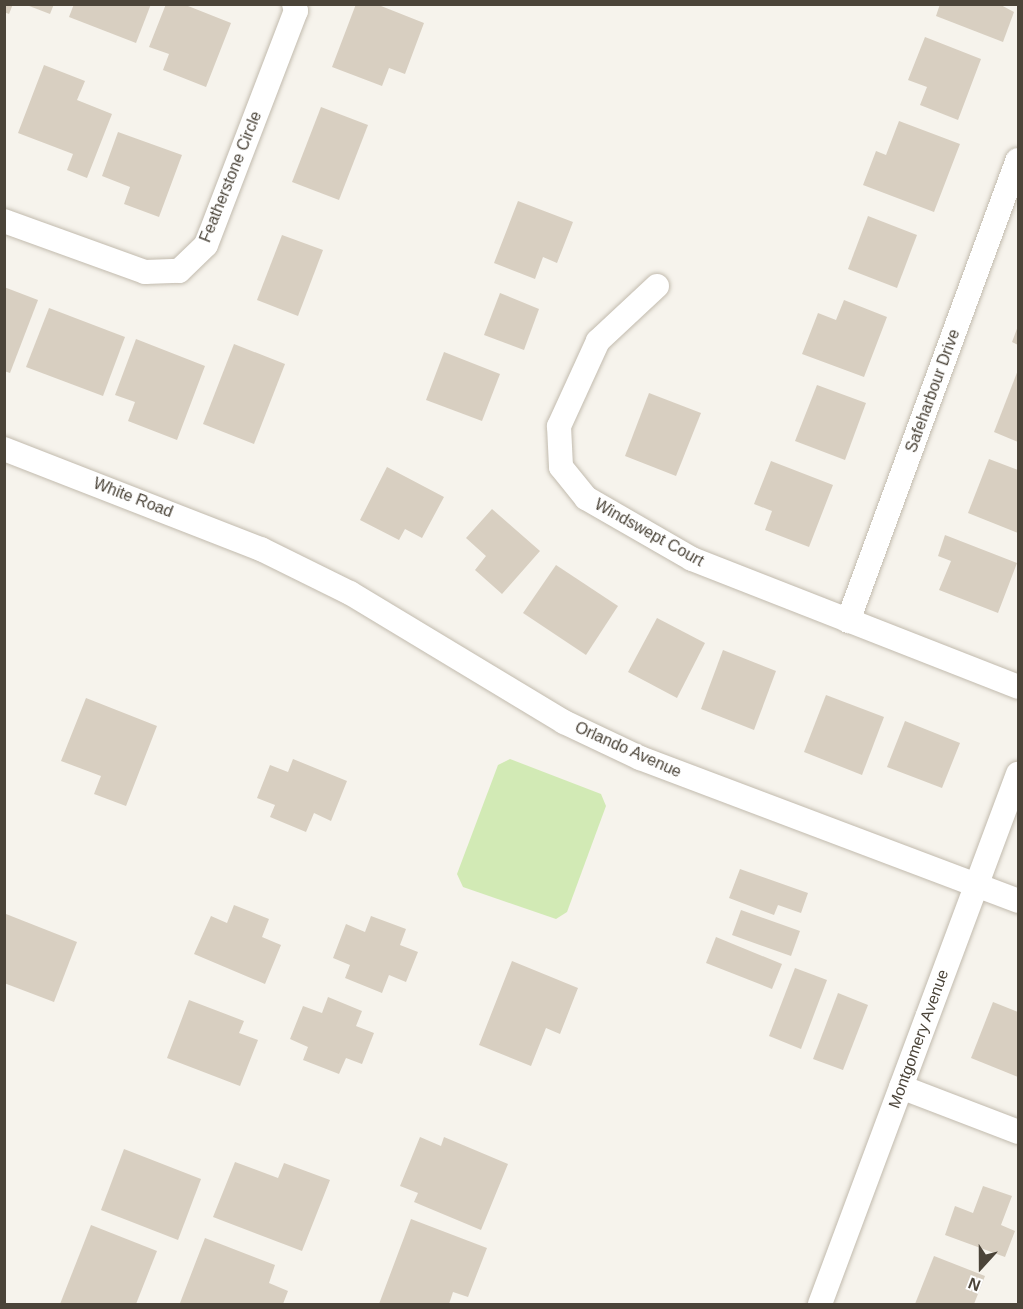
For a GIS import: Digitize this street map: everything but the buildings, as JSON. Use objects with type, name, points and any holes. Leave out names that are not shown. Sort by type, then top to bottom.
[{"type":"street","name":"Featherstone Circle","points":[[4,221],[145,272],[179,271],[206,244],[296,11],[294,4]]},
{"type":"street","name":"Safeharbour Drive","points":[[848,621],[1018,160]]},
{"type":"street","name":"Windswept Court","points":[[657,286],[598,340],[559,426],[561,467],[586,498],[693,559],[1018,687]]},
{"type":"street","name":"White Road","points":[[4,449],[261,549]]},
{"type":"street","name":"Orlando Avenue","points":[[261,549],[350,593],[564,722],[621,749],[693,779],[1018,901]]},
{"type":"street","name":"Montgomery Avenue","points":[[820,1305],[1018,774]]},
{"type":"street","points":[[901,1087],[1018,1132]]},
{"type":"green space","points":[[510,759],[601,794],[606,806],[567,912],[556,919],[463,887],[457,874],[498,765]]}]
